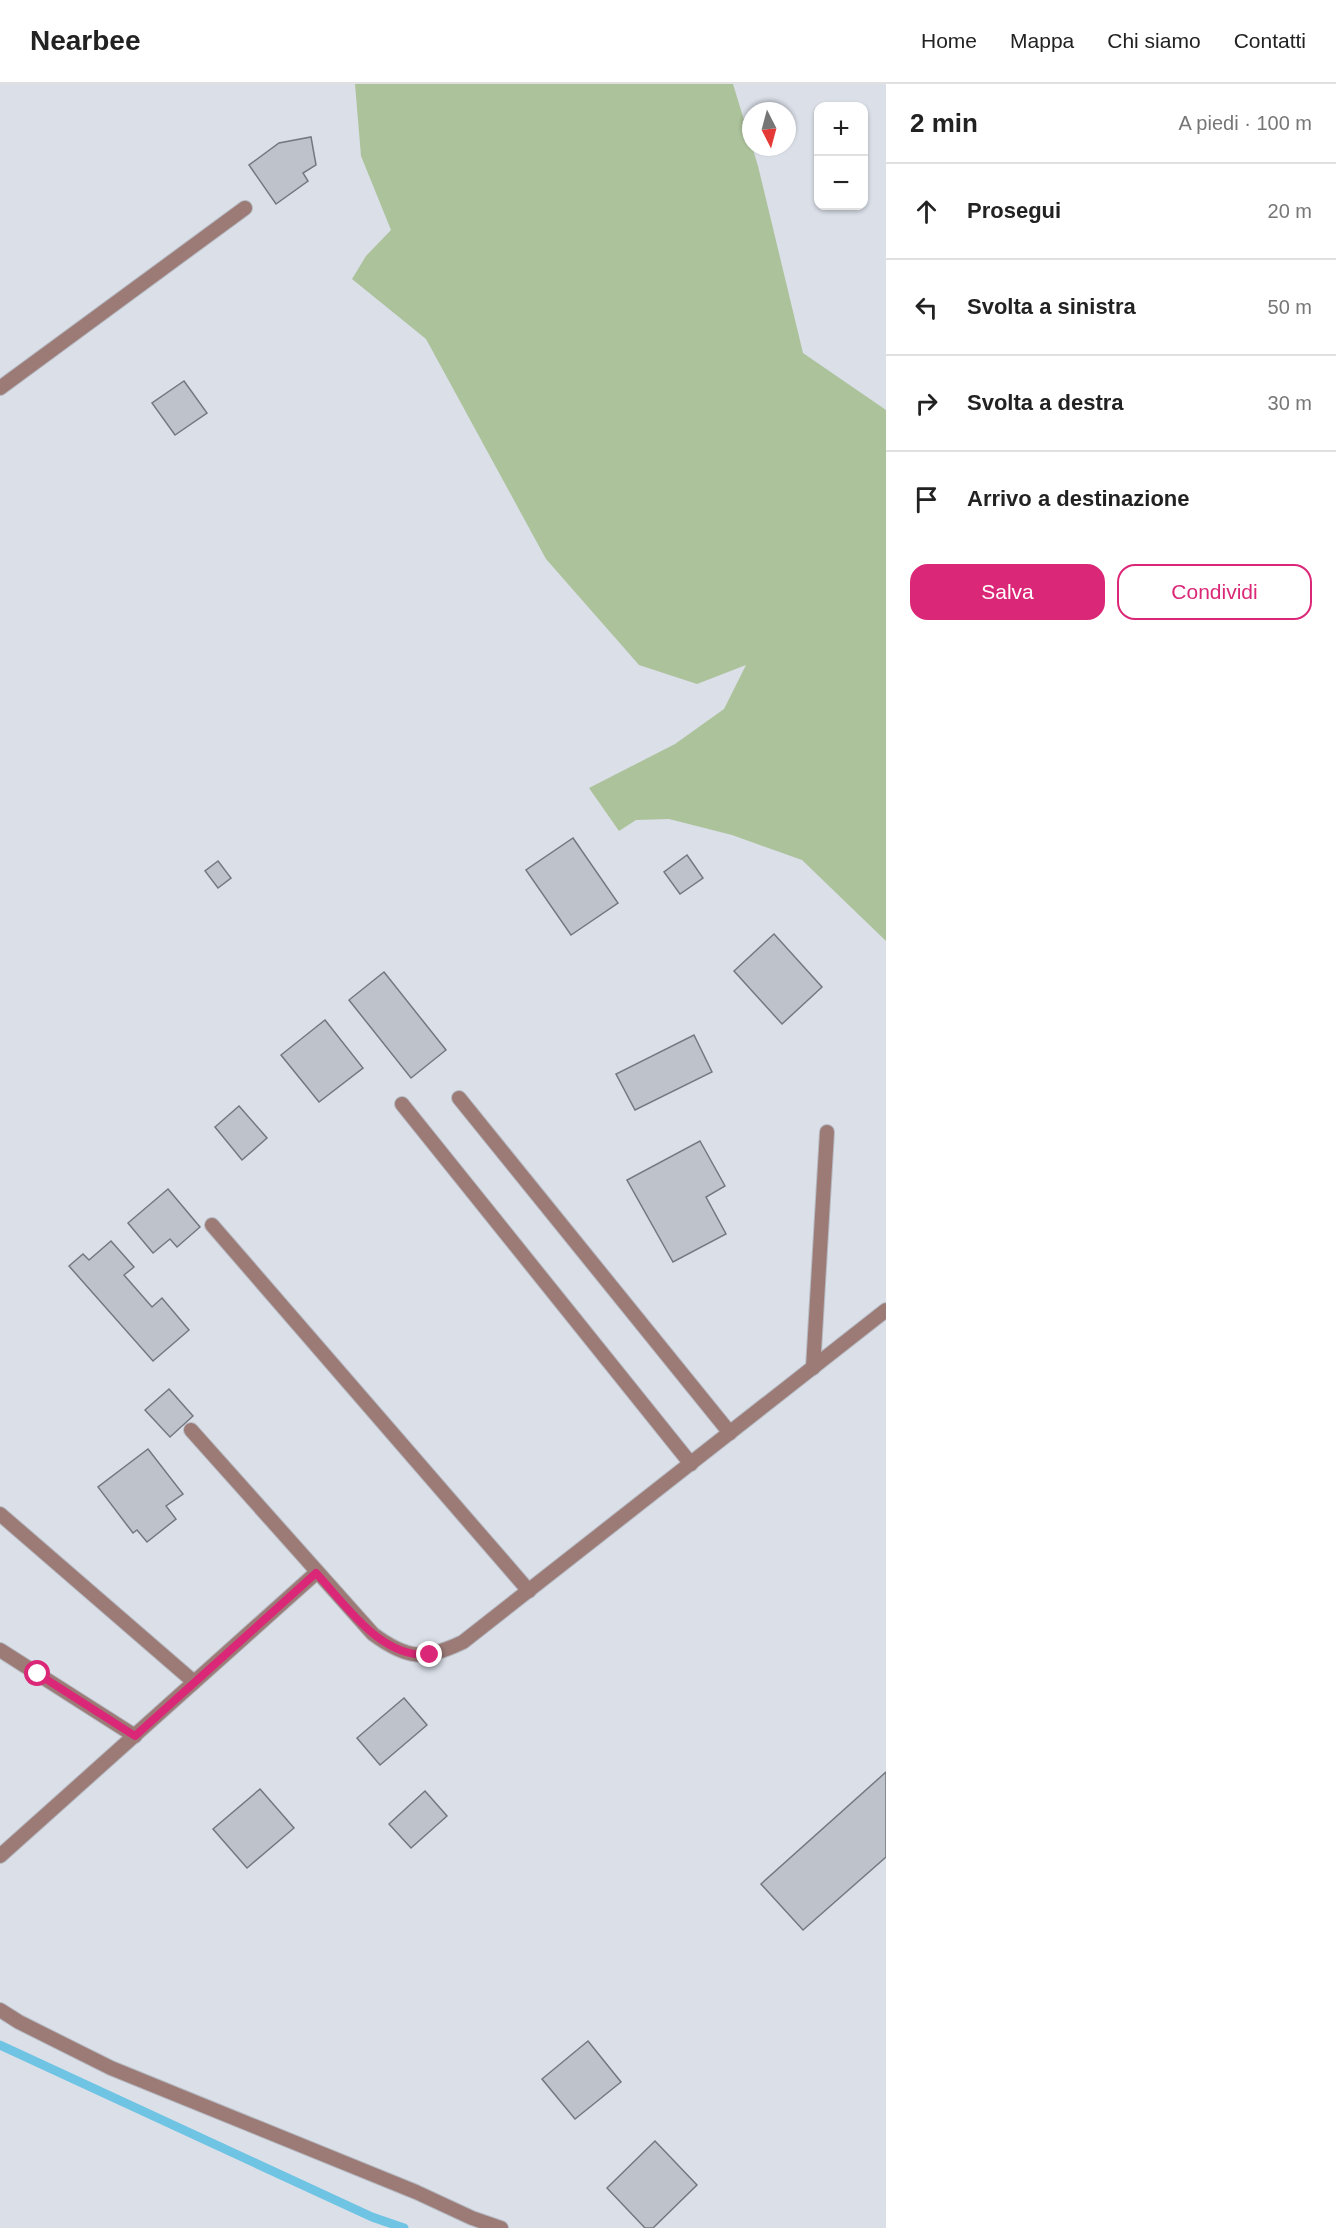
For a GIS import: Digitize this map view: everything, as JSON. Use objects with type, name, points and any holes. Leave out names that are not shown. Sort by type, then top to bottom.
[{"type":"lane","points":[[0,388],[245,208]]},
{"type":"lane","points":[[459,1098],[730,1433]]},
{"type":"lane","points":[[402,1104],[691,1464]]},
{"type":"lane","points":[[813,1368],[827,1132]]},
{"type":"lane","points":[[212,1225],[529,1591]]},
{"type":"lane","points":[[191,1430],[316,1573],[373,1634],[402,1652],[415,1656],[430,1655],[463,1642],[886,1310]]},
{"type":"lane","points":[[0,1514],[194,1682]]},
{"type":"lane","points":[[0,1856],[316,1573]]},
{"type":"lane","points":[[0,1650],[135,1736]]},
{"type":"lane","points":[[0,2010],[58,2042],[111,2067],[406,2187],[472,2218],[501,2228]]},
{"type":"green space","points":[[355,84],[733,84],[742,114],[742,156],[755,156],[803,353],[886,410],[886,941],[802,860],[732,835],[669,819],[636,820],[619,831],[589,788],[675,744],[724,709],[746,665],[697,684],[639,665],[546,559],[426,339],[352,279],[366,256],[391,230],[361,156]]},
{"type":"building","points":[[311,137],[316,165],[303,173],[308,181],[276,204],[249,165],[279,143]]},
{"type":"building","points":[[184,381],[207,413],[175,435],[152,403]]},
{"type":"building","points":[[573,838],[618,903],[571,935],[526,870]]},
{"type":"building","points":[[687,855],[703,878],[680,894],[664,872]]},
{"type":"building","points":[[218,861],[231,878],[218,888],[205,871]]},
{"type":"building","points":[[774,934],[822,987],[782,1024],[734,971]]},
{"type":"building","points":[[384,972],[446,1050],[411,1078],[349,1000]]},
{"type":"building","points":[[325,1020],[363,1068],[319,1102],[281,1055]]},
{"type":"building","points":[[694,1035],[712,1072],[635,1110],[616,1074]]},
{"type":"building","points":[[239,1106],[267,1138],[242,1160],[215,1127]]},
{"type":"building","points":[[700,1141],[725,1186],[706,1197],[726,1234],[673,1262],[627,1180]]},
{"type":"building","points":[[168,1189],[200,1227],[177,1247],[170,1239],[153,1253],[128,1223]]},
{"type":"building","points":[[111,1241],[134,1267],[124,1275],[152,1307],[162,1298],[189,1330],[153,1361],[69,1266],[83,1254],[89,1260]]},
{"type":"building","points":[[169,1389],[193,1416],[170,1437],[145,1410]]},
{"type":"building","points":[[148,1449],[183,1494],[166,1506],[176,1519],[147,1542],[137,1530],[133,1533],[98,1487]]},
{"type":"building","points":[[404,1698],[427,1725],[380,1765],[357,1738]]},
{"type":"building","points":[[886,1772],[886,1857],[803,1930],[761,1884]]},
{"type":"building","points":[[260,1789],[294,1828],[247,1868],[213,1829]]},
{"type":"building","points":[[425,1791],[447,1816],[411,1848],[389,1824]]},
{"type":"building","points":[[588,2041],[621,2082],[575,2119],[542,2079]]},
{"type":"building","points":[[655,2141],[697,2185],[653,2228],[645,2228],[607,2188]]},
{"type":"waterway","points":[[0,2045],[372,2217],[404,2228]]},
{"type":"route","points":[[38,1674],[135,1736],[316,1573],[373,1634],[388,1645],[415,1656],[430,1655]]}]
